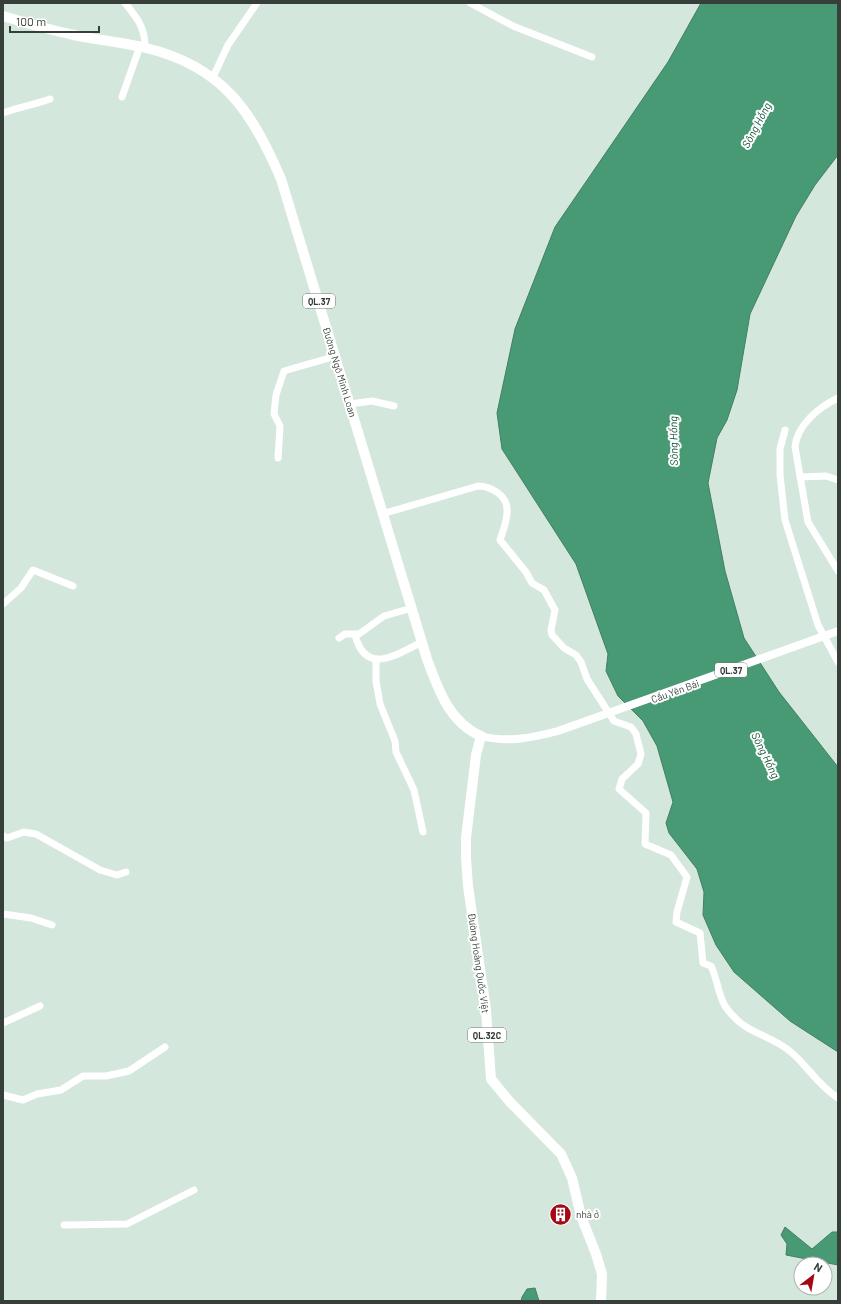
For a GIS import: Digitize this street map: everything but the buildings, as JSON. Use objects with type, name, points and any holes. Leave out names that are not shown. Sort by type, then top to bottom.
[{"type":"highway","name":"Đường Ngô Minh Loan","points":[[3,16],[74,35],[143,47],[176,56],[191,63],[213,77],[242,107],[255,125],[269,150],[281,179],[336,356],[382,514],[439,694],[464,726],[481,736]]},
{"type":"highway","name":"Đường Hoàng Quốc Việt","points":[[481,736],[476,755],[466,838],[466,858],[468,886],[486,1010],[491,1079],[499,1091],[561,1154],[567,1163],[581,1216],[602,1274],[601,1301]]},
{"type":"main road","name":"Cầu Yên Bái","points":[[624,709],[838,631]]},
{"type":"main road","name":"Đường Ngô Minh Loan","points":[[481,736],[495,740],[534,738],[624,709]]},
{"type":"street","points":[[122,97],[143,47],[145,34],[142,26],[125,3]]},
{"type":"street","points":[[213,77],[228,46],[257,3]]},
{"type":"street","points":[[470,3],[513,26],[592,57]]},
{"type":"street","points":[[3,113],[12,109],[32,106],[50,99]]},
{"type":"street","points":[[278,458],[280,426],[274,414],[276,395],[284,371],[336,356]]},
{"type":"street","points":[[838,398],[819,409],[810,418],[798,436],[795,447],[808,522],[838,571]]},
{"type":"street","points":[[350,404],[372,401],[394,406]]},
{"type":"street","points":[[785,430],[780,449],[780,475],[785,520],[818,625],[838,662]]},
{"type":"street","points":[[800,477],[826,476],[838,480]]},
{"type":"street","points":[[382,514],[478,486],[486,486],[500,494],[508,508],[507,518],[500,540],[526,572],[532,583],[544,590],[554,610],[551,630],[552,636],[564,648],[576,655],[581,662],[587,679],[614,721],[632,727],[636,734],[641,754],[638,764],[622,778],[619,789],[646,813],[645,844],[671,855],[687,877],[677,912],[676,922],[700,933],[703,963],[711,966],[725,1005],[739,1022],[750,1030],[791,1052],[829,1092],[838,1098]]},
{"type":"street","points":[[3,604],[21,588],[33,570],[73,586]]},
{"type":"street","points":[[339,638],[345,634],[355,635],[384,616],[412,608]]},
{"type":"street","points":[[355,635],[358,648],[366,656],[376,660],[402,652],[422,642]]},
{"type":"street","points":[[376,660],[376,681],[380,704],[395,741],[396,752],[414,790],[422,832]]},
{"type":"street","points":[[3,836],[7,838],[24,832],[36,834],[100,870],[117,876],[126,872]]},
{"type":"street","points":[[3,914],[31,918],[52,925]]},
{"type":"street","points":[[3,1024],[40,1006]]},
{"type":"street","points":[[3,1095],[23,1100],[37,1094],[61,1090],[83,1076],[106,1076],[129,1071],[165,1047]]},
{"type":"street","points":[[64,1225],[127,1224],[194,1190]]},
{"type":"water","name":"Sông Hồng","points":[[701,3],[838,3],[838,155],[815,185],[796,216],[750,314],[737,390],[727,420],[717,438],[708,483],[725,571],[744,638],[779,692],[838,767],[838,1052],[790,1021],[734,972],[716,945],[703,915],[704,892],[697,869],[669,833],[666,823],[673,802],[657,746],[643,721],[618,696],[606,671],[608,654],[576,564],[502,449],[497,413],[515,329],[555,227],[668,62]]},
{"type":"water","points":[[785,1227],[812,1249],[832,1232],[838,1232],[838,1265],[833,1264],[833,1256],[786,1255],[787,1244],[781,1235]]},
{"type":"water","points":[[535,1288],[539,1301],[521,1301],[527,1289]]},
{"type":"place","name":"nhà ở","points":[[561,1214]]}]
